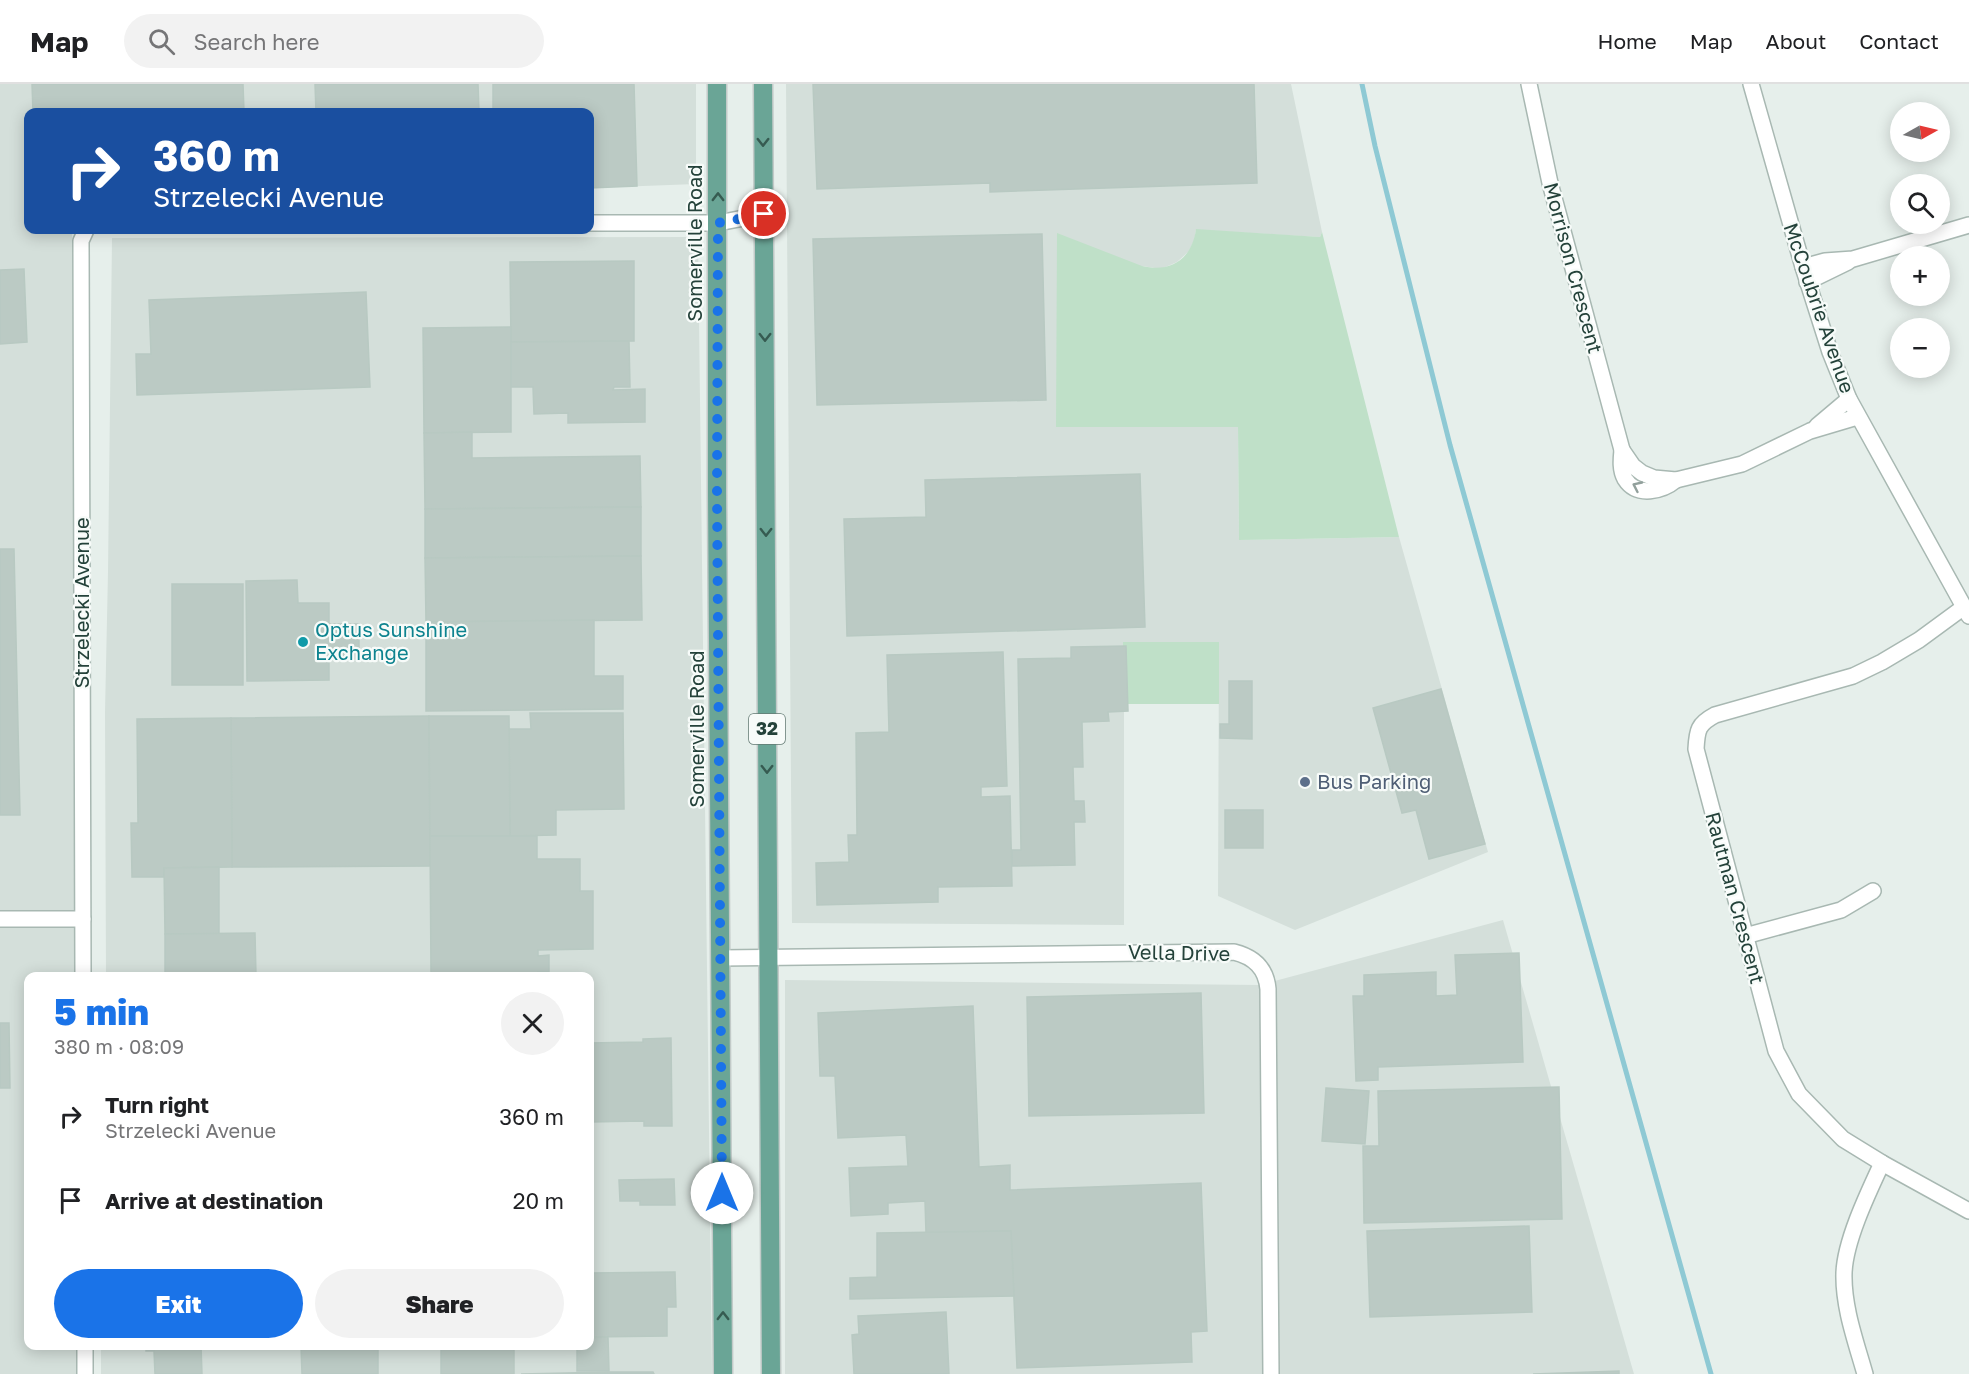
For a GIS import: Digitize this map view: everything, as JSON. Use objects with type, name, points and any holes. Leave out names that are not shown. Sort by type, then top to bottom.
[{"type":"main road","name":"Somerville Road","points":[[717,84],[717,505],[723,1374]]},
{"type":"main road","name":"32","points":[[763,84],[771,1374]]},
{"type":"street","name":"Morrison Crescent","points":[[1529,84],[1550,183],[1622,450],[1621,464],[1625,479],[1634,488],[1652,492],[1667,488],[1677,480],[1742,464],[1810,431],[1857,417]]},
{"type":"street","name":"McCoubrie Avenue","points":[[1750,84],[1830,352],[1857,417],[1967,614]]},
{"type":"street","points":[[594,223],[718,223],[764,214]]},
{"type":"street","points":[[1805,274],[1969,225]]},
{"type":"street","name":"Strzelecki Avenue","points":[[83,972],[81,242],[84,234]]},
{"type":"street","name":"Morrison Crescent","points":[[1810,431],[1850,399]]},
{"type":"street","name":"Rautman Crescent","points":[[1967,614],[1853,676],[1716,715],[1702,722],[1697,735],[1696,749],[1776,1051],[1799,1094],[1843,1138],[1882,1163],[1969,1211]]},
{"type":"street","points":[[1745,936],[1841,910],[1873,891]]},
{"type":"street","points":[[0,919],[82,919]]},
{"type":"street","name":"Vella Drive","points":[[721,958],[1234,952],[1256,961],[1266,975],[1268,989],[1271,1374]]},
{"type":"street","points":[[1865,1374],[1846,1298],[1844,1273],[1848,1247],[1882,1163]]},
{"type":"street","points":[[85,1350],[85,1374]]},
{"type":"shaded area","points":[[0,84],[696,84],[696,184],[594,188],[594,108],[24,108],[24,234],[72,234],[79,972],[24,972],[24,1350],[79,1350],[79,1374],[0,1374]]},
{"type":"shaded area","points":[[786,84],[1291,84],[1322,232],[1320,237],[1196,230],[1189,251],[1177,262],[1161,269],[1142,266],[1056,427],[1238,427],[1239,540],[1399,537],[1488,852],[1295,930],[1218,896],[1219,642],[1124,642],[1124,925],[792,923]]},
{"type":"shaded area","points":[[698,237],[712,1374],[101,1374],[101,1350],[594,1350],[594,972],[106,972],[105,712],[112,238]]},
{"type":"shaded area","points":[[1503,920],[1634,1374],[785,1374],[785,980],[1260,985]]},
{"type":"green space","points":[[1196,229],[1320,237],[1322,232],[1399,537],[1239,540],[1238,427],[1056,427],[1057,233],[1152,268],[1171,265],[1185,256],[1194,239]]},
{"type":"green space","points":[[1123,642],[1219,642],[1219,704],[1123,704]]},
{"type":"building","points":[[32,84],[243,84],[244,108],[33,108]]},
{"type":"building","points":[[315,84],[478,84],[479,108],[316,108]]},
{"type":"building","points":[[493,84],[634,84],[637,186],[594,188],[594,108],[493,108]]},
{"type":"building","points":[[813,84],[1254,84],[1257,183],[990,192],[990,183],[817,189]]},
{"type":"building","points":[[1042,234],[1046,400],[817,405],[813,239]]},
{"type":"building","points":[[634,261],[634,341],[511,342],[510,262]]},
{"type":"building","points":[[24,269],[27,342],[0,344],[0,270]]},
{"type":"building","points":[[366,292],[370,387],[137,395],[136,354],[151,354],[149,300]]},
{"type":"building","points":[[511,327],[511,432],[424,433],[423,328]]},
{"type":"building","points":[[629,341],[630,387],[614,387],[613,390],[645,389],[645,422],[568,423],[568,413],[534,414],[533,387],[511,387],[511,342]]},
{"type":"building","points":[[472,432],[472,458],[640,456],[641,507],[425,509],[424,433]]},
{"type":"building","points":[[1140,474],[1145,627],[847,636],[844,519],[926,517],[925,480]]},
{"type":"building","points":[[641,507],[641,556],[425,558],[425,509]]},
{"type":"building","points":[[0,549],[14,549],[20,815],[0,815]]},
{"type":"building","points":[[641,556],[642,620],[426,622],[425,558]]},
{"type":"building","name":"Optus Sunshine Exchange","points":[[297,580],[298,603],[329,603],[329,624],[359,624],[359,659],[329,659],[329,680],[247,681],[246,581]]},
{"type":"building","points":[[172,584],[243,584],[243,685],[172,685]]},
{"type":"building","points":[[594,620],[594,676],[623,676],[623,709],[426,711],[426,622]]},
{"type":"building","points":[[1126,646],[1128,711],[1108,712],[1109,721],[1082,722],[1083,767],[1073,767],[1074,801],[1084,801],[1085,822],[1074,822],[1075,865],[1012,866],[1012,850],[1021,850],[1018,659],[1071,658],[1071,647]]},
{"type":"building","points":[[1003,652],[1007,786],[981,787],[981,797],[1010,796],[1012,886],[938,887],[938,902],[817,905],[816,863],[849,862],[848,835],[857,835],[856,733],[889,732],[887,655]]},
{"type":"building","points":[[1229,681],[1252,681],[1252,739],[1220,738],[1220,724],[1229,724]]},
{"type":"building","points":[[1441,689],[1485,844],[1429,859],[1416,810],[1402,813],[1373,708]]},
{"type":"building","points":[[530,713],[623,713],[624,809],[556,810],[556,835],[510,836],[509,729],[531,729]]},
{"type":"building","points":[[429,716],[430,866],[232,867],[231,718]]},
{"type":"building","points":[[429,716],[509,716],[510,836],[430,836]]},
{"type":"building","points":[[231,718],[232,867],[164,868],[164,877],[132,877],[131,823],[138,823],[137,719]]},
{"type":"building","points":[[1225,810],[1263,810],[1263,848],[1225,848]]},
{"type":"building","points":[[430,836],[537,836],[537,859],[580,859],[580,891],[593,891],[593,949],[538,950],[538,956],[549,955],[549,972],[431,972]]},
{"type":"building","points":[[219,867],[219,934],[165,934],[164,868]]},
{"type":"building","points":[[255,933],[256,972],[165,972],[165,934]]},
{"type":"building","points":[[1519,953],[1523,1062],[1378,1067],[1378,1080],[1356,1081],[1353,996],[1364,996],[1364,975],[1436,972],[1436,996],[1457,995],[1455,955]]},
{"type":"building","points":[[1201,993],[1204,1113],[1029,1116],[1027,997]]},
{"type":"building","points":[[973,1006],[979,1167],[1010,1165],[1010,1190],[1201,1183],[1207,1331],[1191,1332],[1192,1362],[1017,1368],[1011,1231],[926,1233],[925,1201],[888,1203],[888,1214],[851,1216],[849,1168],[908,1166],[906,1135],[838,1138],[835,1076],[820,1076],[818,1013]]},
{"type":"building","points":[[0,1023],[9,1023],[10,1088],[0,1088]]},
{"type":"building","points":[[671,1038],[672,1126],[644,1126],[644,1121],[594,1122],[594,1043],[643,1042],[643,1039]]},
{"type":"building","points":[[1559,1087],[1562,1219],[1364,1223],[1363,1146],[1379,1146],[1378,1091]]},
{"type":"building","points":[[1326,1088],[1369,1091],[1365,1144],[1322,1141]]},
{"type":"building","points":[[674,1179],[675,1205],[640,1205],[640,1201],[620,1201],[619,1180]]},
{"type":"building","points":[[1529,1226],[1532,1312],[1370,1317],[1367,1231]]},
{"type":"building","points":[[1011,1231],[1014,1296],[850,1299],[850,1278],[877,1277],[877,1233]]},
{"type":"building","points":[[675,1272],[676,1307],[667,1307],[667,1336],[594,1337],[594,1273]]},
{"type":"building","points":[[946,1312],[949,1374],[854,1374],[852,1335],[859,1334],[858,1316]]},
{"type":"building","points":[[608,1337],[609,1371],[577,1371],[577,1350],[594,1350],[594,1338]]},
{"type":"building","points":[[201,1350],[202,1374],[155,1374],[154,1351],[146,1351]]},
{"type":"building","points":[[301,1350],[378,1350],[378,1374],[302,1374]]},
{"type":"building","points":[[441,1350],[514,1350],[514,1374],[441,1374]]},
{"type":"building","points":[[1619,1371],[1619,1374],[1533,1374]]},
{"type":"building","points":[[653,1372],[654,1374],[521,1374]]},
{"type":"waterway","points":[[1362,84],[1375,146],[1450,445],[1711,1374]]},
{"type":"place","name":"Optus Sunshine Exchange","points":[[303,642]]},
{"type":"place","name":"Bus Parking","points":[[1305,782]]},
{"type":"route","points":[[722,1193],[717,493],[718,223],[764,214]]}]
